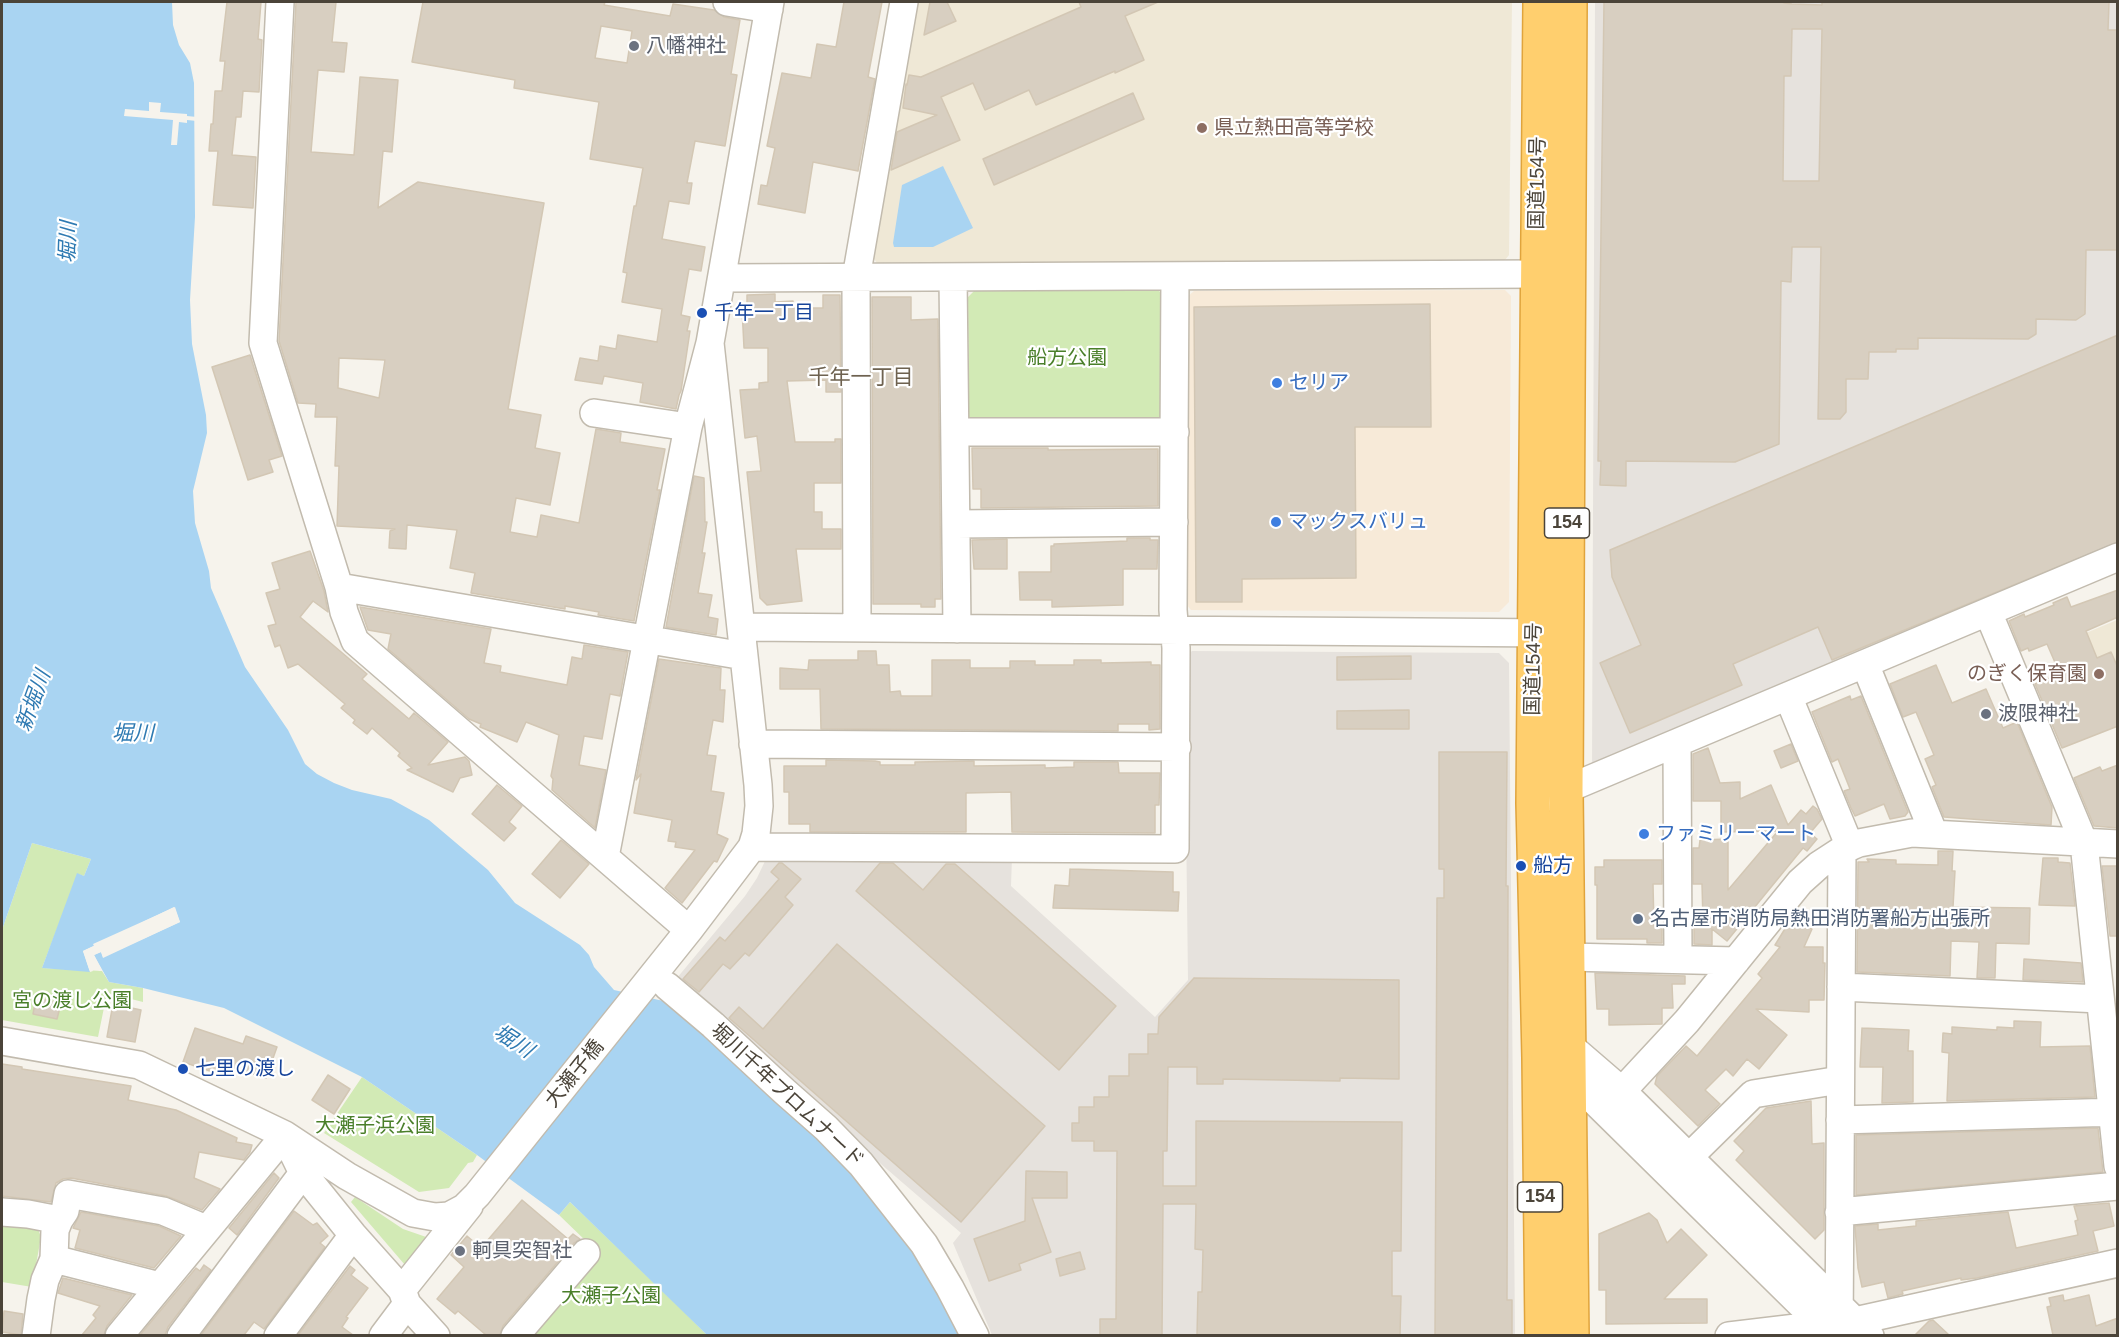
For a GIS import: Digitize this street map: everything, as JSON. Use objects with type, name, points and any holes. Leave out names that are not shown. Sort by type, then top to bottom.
[{"type":"highway","name":"国道154号","points":[[1540,2],[1533,803],[1542,1335]]},
{"type":"highway","name":"国道154号","points":[[1570,2],[1566,790],[1572,1335]]},
{"type":"street","points":[[280,2],[263,344],[339,587],[344,612],[355,641],[689,930]]},
{"type":"street","points":[[605,857],[688,427],[710,344],[723,278],[728,237],[769,5],[727,2]]},
{"type":"street","points":[[857,628],[856,278],[904,2]]},
{"type":"street","points":[[723,278],[1538,274]]},
{"type":"street","points":[[953,277],[957,629]]},
{"type":"street","points":[[710,344],[759,806],[756,834],[752,846],[1175,849],[1177,747],[1174,631],[1175,277]]},
{"type":"street","points":[[594,413],[688,427]]},
{"type":"street","points":[[955,432],[1175,432]]},
{"type":"street","points":[[956,524],[1174,522]]},
{"type":"street","points":[[1533,803],[2118,557]]},
{"type":"street","points":[[339,587],[744,656]]},
{"type":"street","points":[[1988,612],[2084,843],[2100,999],[2115,1112],[2118,1166]]},
{"type":"street","points":[[741,627],[1534,634],[1567,632]]},
{"type":"street","points":[[1865,664],[1934,834]]},
{"type":"street","points":[[1788,696],[1846,849],[1840,1080],[1839,1212],[1842,1326]]},
{"type":"street","points":[[753,744],[1177,747]]},
{"type":"street","points":[[1677,744],[1678,959]]},
{"type":"street","points":[[1622,1091],[1687,1021],[1800,882],[1819,865],[1846,849],[1884,837],[1912,833],[2118,844]]},
{"type":"street","name":"大瀬子橋","points":[[477,1196],[660,981],[689,930],[752,846]]},
{"type":"street","points":[[1568,957],[1736,960]]},
{"type":"street","name":"堀川千年プロムナード","points":[[660,981],[713,1025],[826,1128],[861,1164],[924,1244],[951,1288],[975,1335]]},
{"type":"street","points":[[1841,987],[2100,999]]},
{"type":"street","points":[[1538,1021],[1622,1091],[1689,1157],[1842,1326]]},
{"type":"street","points":[[2,1041],[139,1065],[285,1135],[385,1199],[413,1213],[435,1217],[450,1216],[464,1208],[477,1196]]},
{"type":"street","points":[[1539,1058],[1570,1077],[1842,1326]]},
{"type":"street","points":[[1689,1157],[1753,1094],[1840,1080]]},
{"type":"street","points":[[1840,1120],[2115,1112]]},
{"type":"street","points":[[285,1135],[303,1173],[436,1335]]},
{"type":"street","points":[[119,1335],[285,1135]]},
{"type":"street","points":[[181,1335],[303,1173]]},
{"type":"street","points":[[1839,1212],[2118,1186]]},
{"type":"street","points":[[36,1335],[45,1280],[54,1259],[55,1230],[65,1211],[68,1194],[164,1211],[206,1229]]},
{"type":"street","points":[[383,1335],[405,1297],[477,1196]]},
{"type":"street","points":[[2,1212],[59,1220]]},
{"type":"street","points":[[278,1335],[353,1235]]},
{"type":"street","points":[[516,1335],[586,1253]]},
{"type":"street","points":[[54,1259],[160,1286]]},
{"type":"street","points":[[1729,1335],[1842,1326],[2118,1263]]},
{"type":"shaded area","name":"県立熱田高等学校","points":[[916,2],[1512,2],[1509,255],[1505,260],[877,263],[872,256]]},
{"type":"shaded area","points":[[1595,2],[2117,2],[2117,547],[1592,769]]},
{"type":"shaded area","points":[[1505,290],[1511,296],[1509,602],[1499,612],[1191,610],[1186,604],[1186,298],[1194,291]]},
{"type":"shaded area","name":"のぎく保育園","points":[[2117,620],[2117,706],[2067,641]]},
{"type":"shaded area","points":[[1192,651],[1499,653],[1509,663],[1515,1335],[992,1335],[953,1243],[961,1233],[672,984],[745,896],[766,859],[1012,857],[1011,886],[1155,1017],[1188,980],[1184,657]]},
{"type":"green space","name":"船方公園","points":[[974,291],[1159,291],[1166,297],[1164,420],[969,420],[968,297]]},
{"type":"green space","name":"宮の渡し公園","points":[[32,843],[91,859],[84,876],[78,874],[42,968],[102,971],[109,982],[143,988],[143,1002],[107,993],[98,1037],[2,1020],[2,930]]},
{"type":"green space","name":"大瀬子浜公園","points":[[362,1077],[477,1155],[449,1188],[419,1192],[324,1133]]},
{"type":"green space","points":[[355,1197],[403,1229],[432,1239],[405,1265],[351,1202]]},
{"type":"green space","name":"大瀬子公園","points":[[570,1202],[707,1335],[523,1336],[588,1243],[559,1215]]},
{"type":"green space","points":[[2,1223],[38,1229],[41,1237],[32,1287],[2,1282]]},
{"type":"water","name":"堀川","points":[[2,2],[172,2],[173,25],[179,45],[190,63],[194,83],[195,217],[190,300],[192,344],[206,415],[207,433],[193,491],[195,523],[209,571],[211,588],[245,667],[288,730],[305,764],[334,783],[352,790],[391,799],[429,820],[488,870],[515,903],[580,945],[589,955],[594,967],[614,990],[668,1002],[870,1186],[947,1294],[966,1335],[707,1335],[570,1202],[559,1215],[477,1155],[362,1077],[224,1008],[109,982],[94,955],[101,952],[103,957],[180,922],[174,907],[83,951],[90,972],[42,968],[77,873],[84,876],[91,859],[32,843],[2,930]]},
{"type":"water","points":[[943,166],[973,228],[933,247],[894,247],[902,185]]},
{"type":"pier","points":[[149,102],[161,103],[160,112],[187,114],[187,116],[197,117],[197,121],[179,122],[177,145],[171,145],[173,120],[124,116],[125,109],[149,111]]},
{"type":"pier","points":[[175,907],[180,922],[103,958],[101,952],[94,955],[102,971],[99,971],[91,956],[92,953],[101,949],[105,954],[177,921],[173,911],[97,945],[87,953],[93,971],[90,972],[83,951],[94,946],[93,944]]},
{"type":"building","points":[[227,2],[261,2],[258,39],[262,40],[259,92],[243,91],[241,117],[236,117],[232,155],[256,157],[253,208],[213,205],[218,151],[209,151],[215,91],[222,91],[225,61],[220,61]]},
{"type":"building","points":[[296,2],[336,2],[332,42],[347,43],[344,72],[318,70],[311,152],[354,155],[360,77],[398,80],[392,152],[383,151],[378,208],[418,182],[544,203],[508,409],[541,415],[535,448],[560,453],[550,505],[516,498],[510,532],[537,537],[541,515],[579,523],[596,429],[621,433],[620,442],[665,449],[657,490],[660,490],[634,621],[565,606],[565,609],[471,593],[475,573],[450,568],[457,530],[407,525],[406,549],[389,548],[390,531],[395,529],[337,526],[339,466],[335,466],[337,417],[315,417],[316,404],[298,403],[279,341]],"holes":[[[339,358],[385,360],[379,398],[338,388]]]},
{"type":"building","points":[[423,2],[605,2],[604,5],[670,16],[673,4],[714,10],[724,17],[740,20],[731,74],[737,75],[725,146],[695,141],[687,183],[692,183],[689,204],[669,201],[662,239],[705,247],[701,271],[689,269],[681,315],[690,317],[687,331],[690,331],[676,409],[640,402],[643,383],[604,376],[602,384],[575,380],[580,358],[598,361],[600,346],[616,349],[618,335],[657,342],[662,309],[622,302],[627,273],[623,272],[643,168],[590,159],[599,102],[514,88],[515,80],[412,62]],"holes":[[[601,26],[632,31],[627,63],[595,58]]]},
{"type":"building","points":[[844,2],[882,2],[868,77],[875,79],[858,171],[813,162],[805,213],[758,204],[761,185],[767,186],[775,148],[767,146],[782,73],[811,78],[817,44],[836,47]]},
{"type":"building","points":[[930,2],[947,2],[956,21],[924,35]]},
{"type":"building","points":[[1079,2],[1158,2],[1125,16],[1144,60],[1036,105],[1029,90],[985,110],[973,83],[941,97],[960,140],[891,170],[897,132],[937,115],[903,108],[909,75],[921,77],[1081,7]]},
{"type":"building","points":[[1604,2],[1784,2],[1822,5],[1822,2],[2109,2],[2108,30],[2118,30],[2118,250],[2086,250],[2085,314],[2076,320],[2036,319],[2036,334],[2028,339],[1918,338],[1918,349],[1869,352],[1868,379],[1846,379],[1846,412],[1840,419],[1818,419],[1821,247],[1792,247],[1791,282],[1781,281],[1779,444],[1735,462],[1626,461],[1626,486],[1600,485],[1601,461],[1598,461]],"holes":[[[1792,29],[1822,29],[1819,181],[1783,181],[1784,76],[1791,76]]]},
{"type":"building","points":[[1133,93],[1144,119],[994,185],[983,159]]},
{"type":"building","points":[[775,294],[775,302],[793,301],[793,308],[823,308],[823,295],[840,295],[841,392],[826,392],[826,380],[787,381],[795,442],[835,442],[835,439],[841,439],[841,483],[814,483],[814,512],[822,512],[822,529],[841,529],[841,549],[796,549],[802,601],[767,605],[760,598],[747,472],[761,471],[757,436],[745,438],[740,390],[759,389],[759,383],[768,382],[768,348],[744,348],[742,308],[747,308],[747,295]]},
{"type":"building","points":[[872,297],[911,297],[911,320],[938,319],[941,599],[935,599],[935,607],[921,607],[921,604],[873,604]]},
{"type":"building","points":[[1430,304],[1431,427],[1355,427],[1356,578],[1242,579],[1242,602],[1196,602],[1194,307]]},
{"type":"building","points":[[2118,335],[2118,542],[1832,660],[1818,627],[1733,664],[1742,685],[1630,733],[1600,663],[1641,645],[1612,577],[1610,550]]},
{"type":"building","points":[[250,355],[282,456],[269,460],[273,472],[248,480],[212,367]]},
{"type":"building","points":[[972,448],[1158,449],[1158,506],[981,508],[981,489],[973,489]]},
{"type":"building","points":[[694,476],[704,478],[705,522],[707,522],[702,553],[705,553],[698,593],[712,595],[708,617],[718,619],[716,635],[666,627]]},
{"type":"building","points":[[1127,538],[1158,540],[1157,569],[1123,569],[1123,605],[1052,607],[1052,600],[1020,600],[1019,572],[1051,572],[1051,546],[1054,544],[1127,541]]},
{"type":"building","points":[[1007,539],[1007,569],[974,569],[972,540]]},
{"type":"building","points":[[310,551],[324,591],[328,612],[313,601],[300,617],[367,674],[362,679],[409,719],[414,713],[448,742],[428,765],[465,757],[469,761],[472,775],[460,778],[453,792],[407,770],[412,768],[398,756],[400,753],[372,728],[367,734],[353,723],[355,720],[341,708],[345,704],[298,664],[288,668],[280,645],[275,647],[268,626],[276,624],[266,593],[280,589],[272,563]]},
{"type":"building","points":[[2118,590],[2118,617],[2086,631],[2097,658],[2111,652],[2118,668],[2118,726],[2062,748],[2035,684],[2060,674],[2047,644],[2029,651],[2028,648],[2021,651],[2009,621],[2054,605],[2053,603],[2067,597],[2071,607]]},
{"type":"building","points":[[360,607],[491,629],[484,663],[501,666],[500,672],[567,685],[572,657],[582,659],[584,645],[628,652],[620,696],[610,694],[602,739],[584,736],[579,765],[606,770],[595,828],[552,790],[551,776],[559,735],[526,722],[517,742],[480,727],[481,724],[469,719],[388,649],[391,634],[368,630]]},
{"type":"building","points":[[858,651],[876,651],[877,665],[889,665],[890,692],[900,691],[901,696],[932,696],[932,660],[970,660],[970,668],[1010,668],[1010,661],[1035,661],[1035,665],[1074,665],[1074,660],[1101,660],[1101,663],[1151,662],[1151,665],[1160,665],[1160,729],[1149,730],[1149,724],[1118,724],[1118,731],[821,729],[820,689],[780,689],[780,668],[808,670],[809,660],[858,660]]},
{"type":"building","points":[[1411,656],[1411,679],[1337,680],[1337,657]]},
{"type":"building","points":[[659,659],[721,668],[720,690],[725,690],[723,722],[713,720],[707,755],[716,756],[711,791],[724,793],[717,834],[728,839],[717,862],[714,861],[682,903],[665,888],[695,850],[675,847],[676,842],[668,841],[672,820],[634,813],[641,774],[636,780]]},
{"type":"building","points":[[1936,665],[1952,703],[1986,689],[2003,728],[2017,722],[2052,807],[2051,825],[1944,817],[1932,787],[1936,785],[1925,759],[1934,755],[1916,712],[1903,717],[1890,684]]},
{"type":"building","points":[[1850,696],[1851,700],[1861,696],[1908,812],[1905,816],[1890,819],[1884,804],[1855,816],[1851,808],[1844,791],[1850,789],[1838,759],[1832,762],[1812,712]]},
{"type":"building","points":[[1409,710],[1409,729],[1337,729],[1337,711]]},
{"type":"building","points":[[1791,744],[1798,761],[1781,768],[1774,751]]},
{"type":"building","points":[[1708,748],[1720,783],[1740,782],[1740,799],[1771,785],[1788,825],[1801,810],[1806,814],[1813,806],[1822,819],[1810,833],[1817,839],[1807,851],[1803,848],[1727,941],[1712,929],[1712,945],[1694,944],[1694,926],[1709,926],[1703,921],[1702,884],[1693,884],[1693,848],[1699,848],[1700,840],[1728,839],[1728,890],[1778,831],[1721,832],[1721,801],[1693,801],[1693,754]]},
{"type":"building","points":[[1439,752],[1507,752],[1507,1300],[1512,1300],[1512,1335],[1435,1335],[1437,898],[1444,898],[1444,869],[1439,869]]},
{"type":"building","points":[[826,760],[875,761],[880,762],[880,765],[974,761],[974,766],[1045,765],[1045,768],[1074,767],[1074,762],[1118,762],[1119,773],[1160,773],[1159,805],[1155,805],[1155,833],[1012,832],[1011,792],[966,793],[966,832],[810,832],[810,824],[789,824],[789,792],[784,792],[784,766],[826,766]]},
{"type":"building","points":[[2118,765],[2118,828],[2094,826],[2074,778],[2100,767],[2102,771]]},
{"type":"building","points":[[497,785],[522,806],[509,822],[516,828],[504,841],[472,814]]},
{"type":"building","points":[[561,840],[589,864],[560,898],[532,874]]},
{"type":"building","points":[[1938,851],[1953,851],[1952,871],[1955,871],[1953,907],[2030,908],[2029,944],[1996,943],[1995,978],[1977,978],[1979,942],[1951,941],[1950,976],[1857,972],[1858,862],[1869,862],[1867,859],[1896,860],[1896,864],[1938,865]]},
{"type":"building","points":[[2043,858],[2058,858],[2058,862],[2070,863],[2075,906],[2039,905]]},
{"type":"building","points":[[1604,860],[1662,860],[1662,884],[1653,884],[1654,926],[1662,925],[1662,943],[1647,943],[1647,939],[1597,939],[1595,867],[1604,867]]},
{"type":"building","points":[[779,863],[801,879],[785,897],[793,905],[749,956],[745,953],[730,969],[723,964],[699,992],[683,979],[720,937],[725,941],[779,879],[771,872]]},
{"type":"building","points":[[880,863],[893,863],[923,890],[946,864],[955,864],[1116,1006],[1059,1070],[856,891]]},
{"type":"building","points":[[2102,866],[2118,866],[2118,936],[2110,936]]},
{"type":"building","points":[[1070,869],[1173,872],[1173,892],[1179,892],[1178,911],[1053,908],[1055,885],[1069,886]]},
{"type":"building","points":[[1791,919],[1812,929],[1804,947],[1823,947],[1824,1000],[1809,1000],[1809,1012],[1756,1009],[1787,1035],[1759,1069],[1747,1059],[1733,1076],[1726,1069],[1705,1090],[1720,1104],[1698,1126],[1655,1084],[1657,1076],[1686,1046],[1697,1056],[1762,978],[1758,974],[1780,947],[1775,945]]},
{"type":"building","points":[[837,944],[1045,1126],[961,1222],[729,1018],[739,1007],[763,1029]]},
{"type":"building","points":[[2024,959],[2081,963],[2083,982],[2023,980]]},
{"type":"building","points":[[1595,973],[1685,976],[1685,984],[1672,984],[1673,1008],[1662,1008],[1662,1024],[1609,1025],[1609,1009],[1597,1009]]},
{"type":"building","points":[[1194,978],[1399,980],[1399,1079],[1340,1078],[1340,1081],[1223,1079],[1223,1084],[1197,1084],[1197,1067],[1168,1067],[1167,1151],[1163,1151],[1163,1186],[1196,1186],[1196,1121],[1402,1122],[1401,1251],[1392,1251],[1392,1296],[1401,1296],[1400,1335],[1197,1335],[1198,1292],[1202,1292],[1203,1250],[1195,1249],[1196,1204],[1163,1204],[1162,1335],[1100,1335],[1100,1319],[1116,1319],[1117,1151],[1094,1151],[1094,1141],[1072,1141],[1072,1123],[1079,1123],[1079,1107],[1094,1107],[1094,1097],[1109,1097],[1109,1076],[1129,1076],[1129,1054],[1148,1054],[1148,1034],[1158,1034],[1159,1017]]},
{"type":"building","points":[[36,998],[61,1003],[57,1019],[33,1014]]},
{"type":"building","points":[[113,1004],[141,1010],[135,1042],[107,1037]]},
{"type":"building","points":[[2014,1021],[2041,1022],[2040,1047],[2090,1046],[2095,1097],[1947,1101],[1949,1053],[1942,1052],[1943,1033],[1952,1034],[1952,1027],[1997,1030],[1997,1027],[2014,1028]]},
{"type":"building","points":[[195,1028],[243,1044],[246,1036],[277,1047],[266,1078],[226,1065],[222,1075],[183,1062]]},
{"type":"building","points":[[1862,1028],[1909,1030],[1908,1051],[1913,1051],[1913,1102],[1882,1103],[1883,1067],[1860,1067]]},
{"type":"building","points":[[2,1064],[131,1086],[128,1100],[176,1110],[237,1138],[236,1142],[252,1145],[250,1152],[244,1160],[199,1152],[194,1178],[220,1189],[202,1210],[166,1196],[71,1178],[56,1183],[51,1202],[2,1196]]},
{"type":"building","points":[[328,1075],[350,1089],[334,1114],[312,1100]]},
{"type":"building","points":[[1811,1101],[1812,1144],[1824,1143],[1824,1230],[1815,1239],[1736,1160],[1744,1151],[1734,1141],[1766,1108]]},
{"type":"building","points":[[2098,1128],[2103,1172],[1856,1195],[1856,1135]]},
{"type":"building","points":[[1026,1171],[1067,1172],[1067,1198],[1032,1198],[1051,1252],[1019,1264],[1021,1270],[989,1281],[974,1239],[1025,1221]]},
{"type":"building","points":[[274,1173],[279,1178],[237,1235],[229,1228]]},
{"type":"building","points":[[522,1200],[568,1239],[573,1234],[580,1239],[574,1243],[503,1326],[500,1335],[486,1335],[458,1311],[455,1314],[437,1299],[464,1267],[451,1255],[467,1236],[481,1248]]},
{"type":"building","points":[[2109,1203],[2114,1226],[2093,1231],[2098,1251],[1977,1278],[1961,1280],[1961,1278],[1902,1291],[1903,1294],[1888,1298],[1884,1282],[1862,1287],[1858,1268],[1855,1226],[1878,1224],[1878,1230],[1916,1226],[1916,1221],[2008,1212],[2016,1248],[2078,1235],[2075,1221],[2078,1220],[2074,1206]]},
{"type":"building","points":[[294,1211],[313,1225],[317,1223],[328,1236],[320,1243],[325,1247],[264,1329],[254,1322],[244,1335],[201,1335]]},
{"type":"building","points":[[81,1212],[159,1226],[181,1236],[154,1268],[75,1248],[80,1230],[73,1228]]},
{"type":"building","points":[[1649,1213],[1657,1220],[1667,1243],[1681,1229],[1707,1255],[1664,1299],[1707,1299],[1707,1323],[1606,1324],[1606,1290],[1599,1290],[1599,1234]]},
{"type":"building","points":[[1080,1252],[1085,1269],[1060,1276],[1056,1259]]},
{"type":"building","points":[[204,1265],[211,1270],[168,1327],[165,1335],[140,1335],[196,1268],[200,1271]]},
{"type":"building","points":[[350,1266],[355,1270],[351,1275],[368,1288],[346,1317],[348,1318],[342,1327],[353,1335],[298,1335]]},
{"type":"building","points":[[63,1278],[132,1295],[107,1326],[104,1335],[82,1335],[96,1318],[93,1315],[100,1306],[58,1293]]},
{"type":"building","points":[[2063,1295],[2064,1301],[2089,1295],[2096,1326],[2118,1318],[2118,1335],[2053,1335],[2047,1307],[2051,1306],[2049,1298]]},
{"type":"building","points":[[4,1311],[23,1314],[21,1335],[2,1332]]},
{"type":"building","points":[[1933,1320],[1949,1335],[1915,1335],[1929,1321]]},
{"type":"place","name":"八幡神社","points":[[634,46]]},
{"type":"place","name":"県立熱田高等学校","points":[[1202,128]]},
{"type":"place","name":"千年一丁目","points":[[702,313]]},
{"type":"place","name":"セリア","points":[[1277,383]]},
{"type":"place","name":"マックスバリュ","points":[[1276,522]]},
{"type":"place","name":"のぎく保育園","points":[[2099,674]]},
{"type":"place","name":"波限神社","points":[[1986,714]]},
{"type":"place","name":"ファミリーマート","points":[[1644,834]]},
{"type":"place","name":"船方","points":[[1521,866]]},
{"type":"place","name":"名古屋市消防局熱田消防署船方出張所","points":[[1638,919]]},
{"type":"place","name":"七里の渡し","points":[[183,1069]]},
{"type":"place","name":"軻具突智社","points":[[460,1251]]},
{"type":"district","name":"千年一丁目","points":[[861,378]]},
{"type":"water label","name":"新堀川","points":[[34,701]]}]
